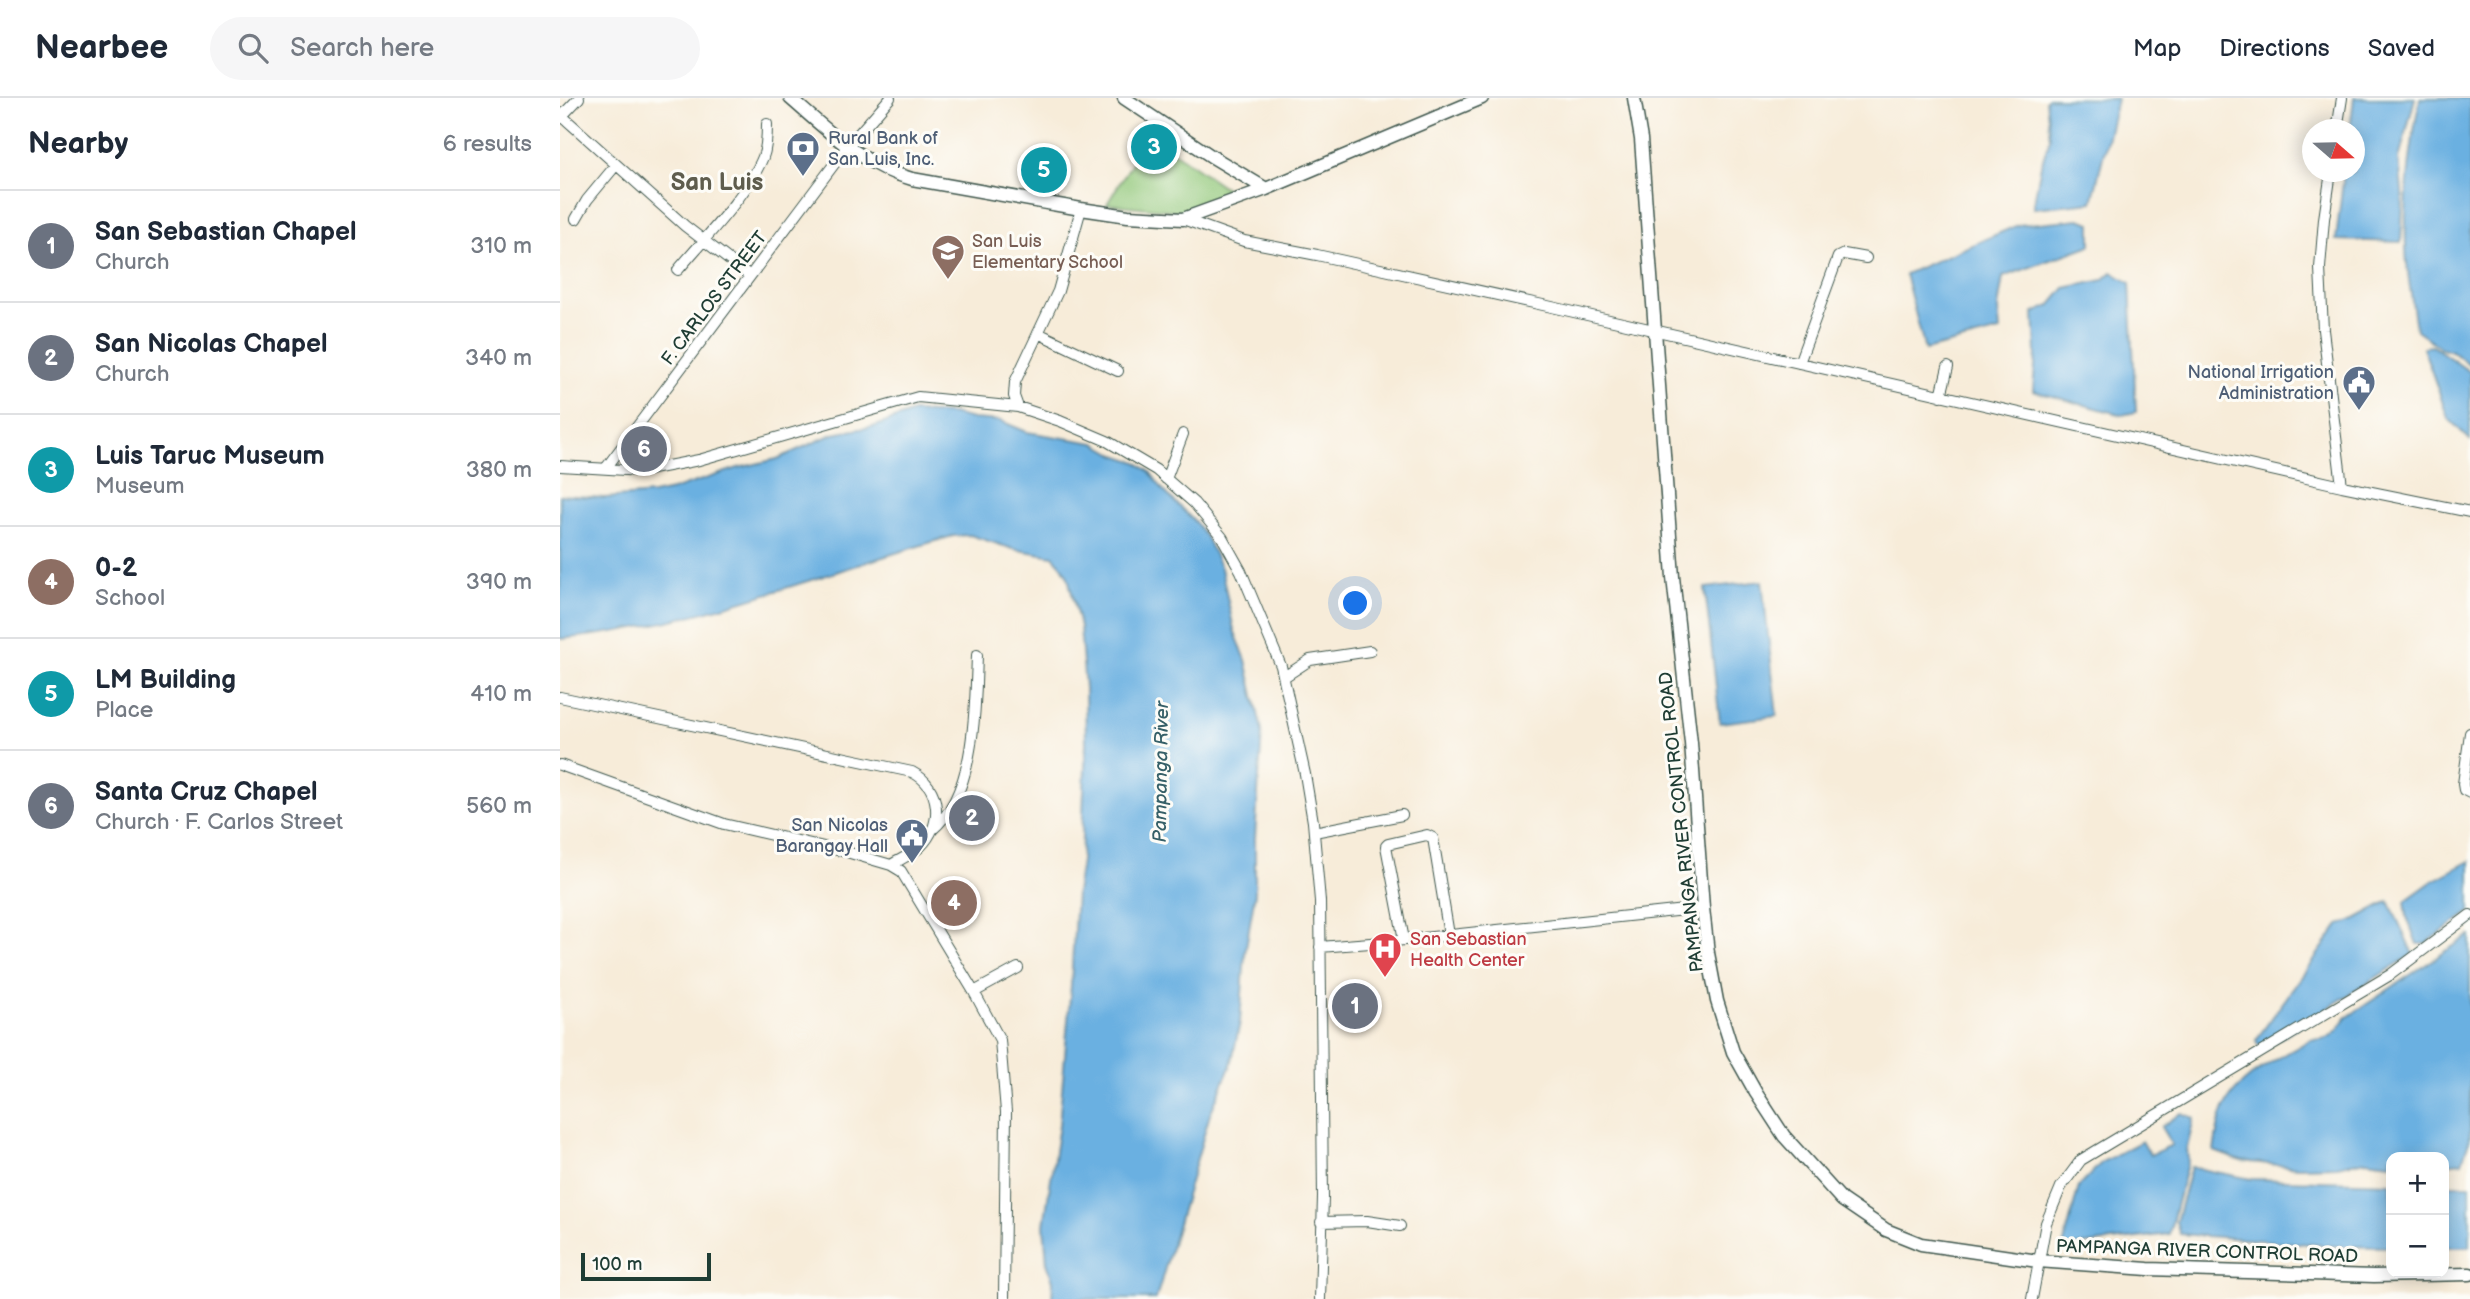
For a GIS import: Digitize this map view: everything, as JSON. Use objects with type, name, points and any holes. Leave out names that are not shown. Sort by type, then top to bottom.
[{"type":"main road","points":[[790,98],[847,147],[891,173],[1081,209],[1183,219],[1266,189],[1482,98]]},
{"type":"main road","points":[[1124,98],[1266,189]]},
{"type":"main road","name":"PAMPANGA RIVER CONTROL ROAD","points":[[1634,98],[1641,139],[1663,454],[1698,813],[1703,908],[1717,1001],[1733,1052],[1756,1094],[1784,1136],[1842,1200],[1886,1230],[1921,1244],[2038,1261],[2148,1269],[2374,1276],[2470,1274]]},
{"type":"street","points":[[579,98],[561,117],[702,240],[750,276]]},
{"type":"street","name":"F. CARLOS STREET","points":[[606,468],[847,147],[890,98]]},
{"type":"street","points":[[2339,119],[2342,98]]},
{"type":"street","points":[[678,270],[757,168],[764,154],[767,124]]},
{"type":"street","points":[[576,219],[587,200],[616,165]]},
{"type":"street","points":[[2330,182],[2320,268],[2323,330],[2342,486]]},
{"type":"street","points":[[1018,407],[1014,396],[1015,382],[1058,290],[1081,209]]},
{"type":"street","points":[[1183,219],[1244,241],[1317,254],[2342,486],[2470,512]]},
{"type":"street","points":[[1799,363],[1838,257],[1844,254],[1866,258]]},
{"type":"street","points":[[1038,334],[1118,371]]},
{"type":"street","points":[[1941,396],[1948,367]]},
{"type":"street","points":[[560,466],[642,471],[699,460],[918,397],[1018,407],[1107,441],[1166,479],[1194,503],[1222,537],[1265,624],[1284,677],[1305,774],[1314,832],[1320,901],[1323,1197],[1320,1299]]},
{"type":"street","points":[[1166,479],[1183,434]]},
{"type":"street","points":[[1284,677],[1310,660],[1370,651]]},
{"type":"street","points":[[931,830],[942,822],[952,807],[964,773],[970,748],[977,655]]},
{"type":"street","points":[[560,697],[912,772],[925,779],[934,796],[936,813],[931,830],[922,845],[891,865]]},
{"type":"street","points":[[2470,733],[2463,784],[2464,790],[2470,793]]},
{"type":"street","points":[[560,765],[724,824],[891,865],[901,871],[1000,1040],[1006,1112],[1004,1299]]},
{"type":"street","points":[[1314,832],[1402,815]]},
{"type":"street","points":[[1404,940],[1385,846],[1427,835],[1433,838],[1435,844],[1449,935]]},
{"type":"street","points":[[1320,947],[1703,908]]},
{"type":"street","points":[[2032,1299],[2046,1223],[2061,1187],[2081,1160],[2389,975],[2470,915]]},
{"type":"street","points":[[974,992],[1018,968]]},
{"type":"street","points":[[1321,1222],[1367,1221],[1400,1226]]},
{"type":"green space","points":[[1149,135],[1227,189],[1225,196],[1187,212],[1107,204]]},
{"type":"water","points":[[2354,98],[2415,98],[2399,159],[2403,201],[2401,242],[2336,240],[2343,182],[2365,182],[2365,119],[2351,119]]},
{"type":"water","points":[[2420,98],[2470,98],[2470,366],[2452,351],[2441,348],[2416,330],[2407,259],[2406,211]]},
{"type":"water","points":[[2117,99],[2092,202],[2033,208],[2041,165],[2050,139],[2046,100]]},
{"type":"water","points":[[2079,219],[2091,223],[2091,245],[2003,277],[1998,308],[2000,331],[1925,350],[1905,274],[2018,225]]},
{"type":"water","points":[[2112,272],[2130,283],[2136,412],[2122,415],[2033,391],[2036,353],[2034,313],[2050,306],[2065,288],[2103,280]]},
{"type":"water","points":[[2433,346],[2470,372],[2470,440],[2448,418],[2423,347]]},
{"type":"water","name":"Pampanga River","points":[[913,412],[1001,421],[1027,432],[1095,443],[1116,455],[1137,462],[1150,472],[1164,491],[1196,523],[1221,568],[1234,630],[1246,660],[1262,731],[1255,838],[1255,893],[1245,953],[1240,1022],[1231,1065],[1210,1114],[1156,1299],[1052,1299],[1053,1281],[1047,1263],[1044,1225],[1059,1125],[1076,893],[1081,861],[1086,744],[1080,627],[1068,577],[1053,556],[1013,549],[970,535],[953,536],[709,611],[610,633],[560,639],[560,495],[605,498],[672,490],[738,468],[777,459],[833,434],[876,426]]},
{"type":"water","points":[[1762,581],[1777,716],[1720,723],[1705,588]]},
{"type":"water","points":[[2470,861],[2470,912],[2425,944],[2417,944],[2407,917],[2405,901],[2434,880]]},
{"type":"water","points":[[2389,901],[2413,954],[2266,1047],[2258,1045],[2256,1040],[2339,925]]},
{"type":"water","points":[[2470,935],[2470,1138],[2462,1162],[2449,1163],[2449,1152],[2386,1152],[2386,1162],[2366,1160],[2337,1166],[2298,1167],[2241,1161],[2214,1151],[2224,1108],[2240,1086],[2275,1060],[2311,1039],[2323,1039],[2332,1035],[2346,1018]]},
{"type":"water","points":[[2181,1113],[2194,1118],[2187,1148],[2188,1160],[2169,1234],[2063,1247],[2079,1186],[2102,1162],[2142,1141],[2150,1155],[2172,1145],[2161,1127]]},
{"type":"water","points":[[2191,1167],[2251,1179],[2386,1183],[2386,1247],[2335,1246],[2180,1234],[2176,1222]]},
{"type":"water","points":[[2449,1185],[2470,1185],[2470,1247],[2449,1247]]},
{"type":"place","name":"Luis Taruc Museum","points":[[1154,147]]},
{"type":"place","name":"LM Building","points":[[1044,170]]},
{"type":"place","name":"Rural Bank of San Luis, Inc.","points":[[803,178]]},
{"type":"place","name":"San Luis Elementary School","points":[[948,281]]},
{"type":"place","name":"National Irrigation Administration","points":[[2359,412]]},
{"type":"place","name":"Santa Cruz Chapel","points":[[644,449]]},
{"type":"place","name":"San Nicolas Chapel","points":[[972,818]]},
{"type":"place","name":"San Nicolas Barangay Hall","points":[[912,865]]},
{"type":"place","name":"0-2","points":[[954,903]]},
{"type":"place","name":"San Sebastian Health Center","points":[[1385,979]]},
{"type":"place","name":"San Sebastian Chapel","points":[[1355,1006]]},
{"type":"district","name":"San Luis","points":[[717,182]]}]
